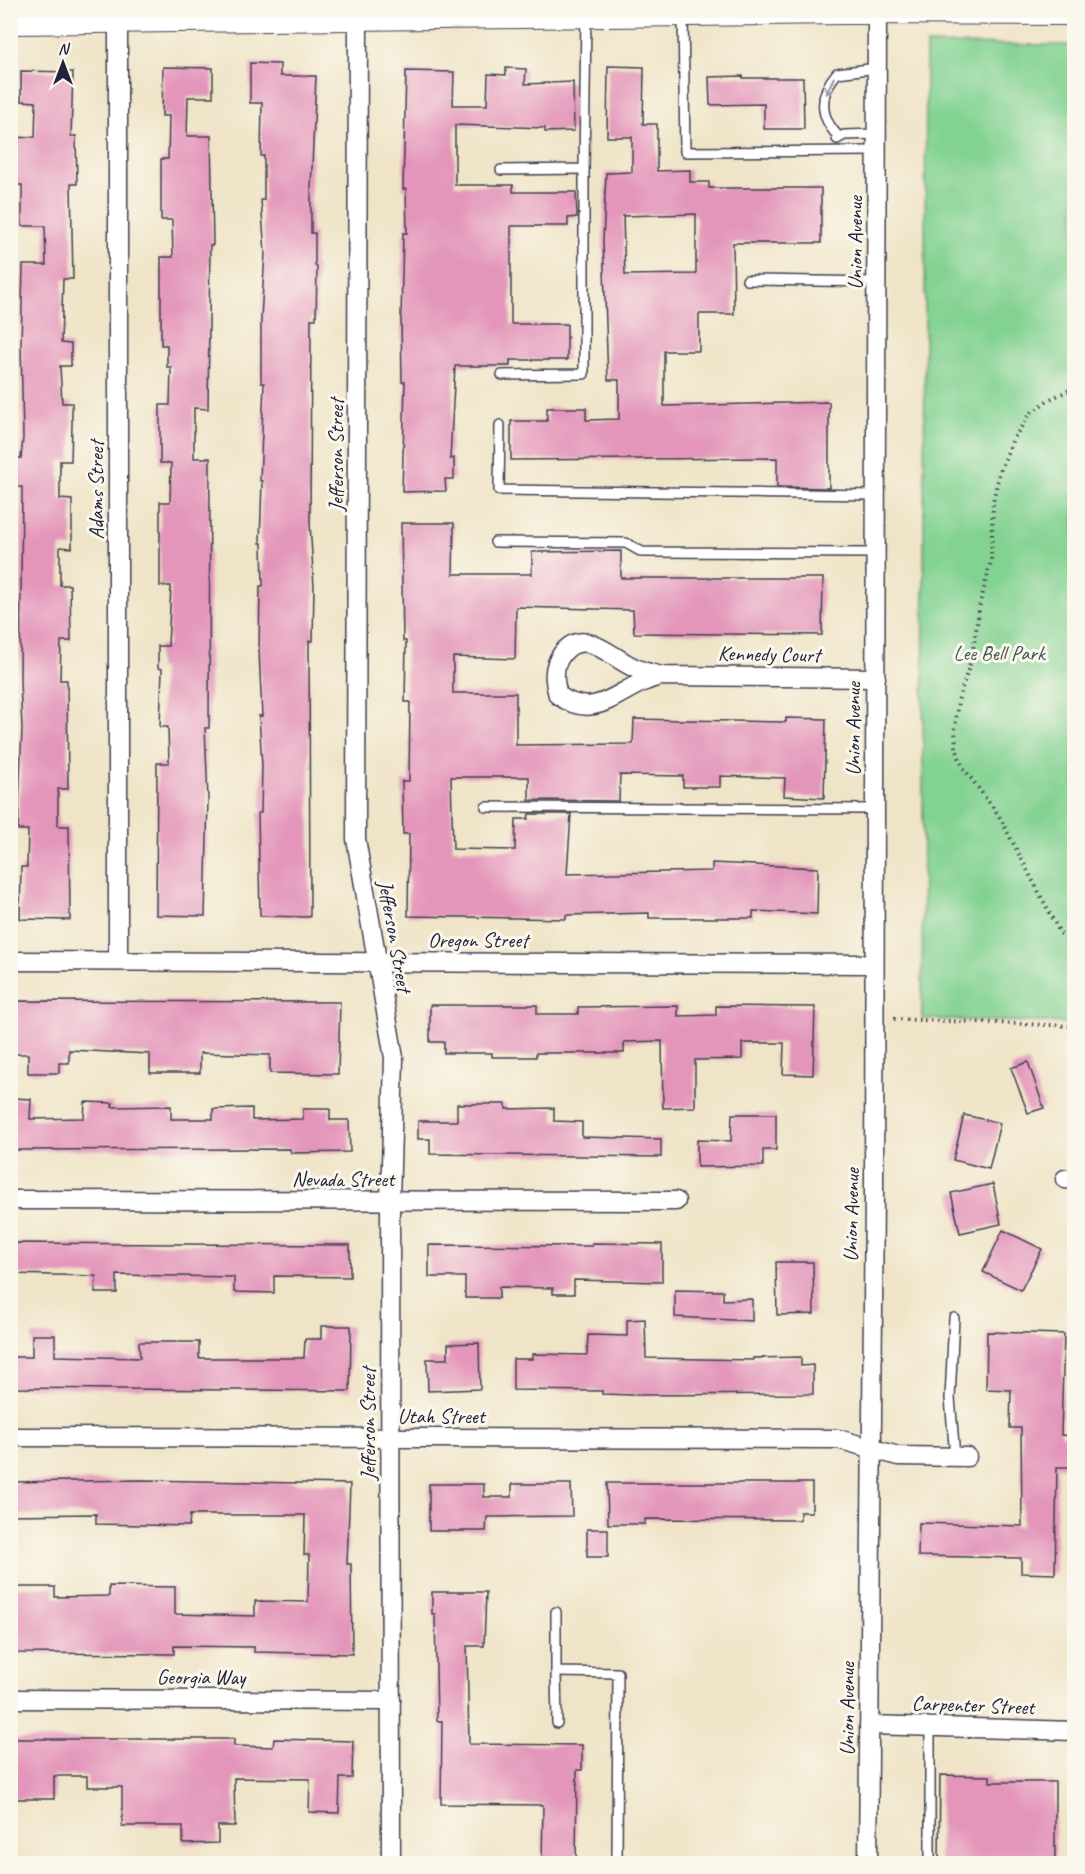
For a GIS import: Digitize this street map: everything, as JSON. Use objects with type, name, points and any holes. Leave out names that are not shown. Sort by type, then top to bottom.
[{"type":"main road","points":[[10,21],[118,20],[220,14],[358,16],[544,12],[586,14],[877,11],[1074,12]]},
{"type":"street","name":"Union Avenue","points":[[868,1863],[874,1196],[877,11]]},
{"type":"street","name":"Jefferson Street","points":[[358,16],[356,839],[375,963],[394,1058],[390,1202],[391,1863]]},
{"type":"street","name":"Adams Street","points":[[118,20],[118,961]]},
{"type":"street","name":"Kennedy Court","points":[[662,676],[635,669],[599,646],[583,642],[571,644],[560,656],[554,683],[558,695],[584,707],[599,706],[646,679],[662,676],[876,678]]},
{"type":"street","name":"Oregon Street","points":[[10,961],[873,964]]},
{"type":"street","name":"Nevada Street","points":[[10,1200],[676,1201]]},
{"type":"street","name":"Utah Street","points":[[10,1437],[838,1439],[870,1448]]},
{"type":"street","points":[[870,1448],[898,1456],[961,1457]]},
{"type":"street","name":"Georgia Way","points":[[10,1699],[391,1701]]},
{"type":"street","name":"Carpenter Street","points":[[869,1725],[1074,1731]]},
{"type":"lane","points":[[683,13],[685,152],[837,150],[878,143]]},
{"type":"lane","points":[[501,375],[584,374],[586,14]]},
{"type":"lane","points":[[877,68],[837,73],[828,84],[823,107],[827,124],[838,136],[878,143]]},
{"type":"lane","points":[[837,150],[838,136]]},
{"type":"lane","points":[[501,170],[584,169]]},
{"type":"lane","points":[[747,280],[878,282]]},
{"type":"lane","points":[[500,426],[499,490],[877,495]]},
{"type":"lane","points":[[495,542],[626,543],[642,552],[876,553]]},
{"type":"lane","points":[[486,807],[875,809]]},
{"type":"lane","points":[[954,1318],[950,1398],[961,1457]]},
{"type":"lane","points":[[556,1611],[557,1723]]},
{"type":"lane","points":[[556,1672],[618,1673],[617,1863]]},
{"type":"lane","points":[[930,1727],[930,1863]]},
{"type":"path","points":[[1074,388],[1048,400],[1031,413],[1013,439],[999,474],[993,502],[991,561],[980,604],[972,657],[958,701],[955,729],[956,748],[962,766],[999,816],[1060,933],[1074,945]]},
{"type":"path","points":[[893,1019],[1074,1026]]},
{"type":"green space","name":"Lee Bell Park","points":[[926,44],[1074,45],[1074,1023],[922,1019]]},
{"type":"building","points":[[250,63],[280,64],[280,76],[316,76],[311,190],[311,233],[315,233],[315,266],[317,266],[316,319],[311,319],[310,523],[314,587],[313,641],[309,641],[310,917],[260,916],[258,813],[261,813],[262,766],[259,716],[262,716],[259,651],[260,586],[263,586],[262,543],[260,543],[262,481],[260,481],[264,383],[261,383],[261,318],[265,253],[261,200],[264,200],[264,156],[261,156],[262,103],[250,103]]},
{"type":"building","points":[[608,66],[644,67],[643,124],[657,124],[657,171],[690,170],[690,182],[709,182],[709,188],[821,188],[821,243],[733,243],[734,314],[699,314],[699,351],[664,351],[664,406],[829,402],[829,488],[777,487],[777,458],[511,460],[511,421],[547,421],[547,408],[586,408],[586,420],[619,419],[619,380],[608,380],[603,241],[606,173],[632,172],[632,137],[607,137]],"holes":[[[696,214],[696,274],[625,275],[623,216]]]},
{"type":"building","points":[[163,67],[213,68],[213,97],[188,97],[187,136],[211,136],[213,245],[210,245],[208,409],[194,408],[194,458],[210,458],[209,728],[205,728],[208,799],[205,916],[156,915],[157,763],[169,763],[168,727],[160,727],[162,669],[158,668],[158,646],[168,646],[171,586],[160,586],[160,502],[170,502],[171,463],[160,463],[160,405],[170,405],[171,367],[167,367],[167,345],[161,345],[161,257],[173,257],[172,220],[161,220],[161,159],[168,159],[169,116],[162,116]]},
{"type":"building","points":[[506,68],[526,69],[525,84],[573,82],[574,131],[545,132],[545,128],[455,125],[455,185],[513,185],[513,192],[576,192],[577,217],[568,218],[568,226],[511,226],[511,324],[567,324],[567,360],[510,360],[510,366],[455,366],[450,459],[454,458],[454,479],[445,479],[446,491],[402,492],[405,382],[402,382],[401,318],[403,233],[407,233],[406,189],[403,189],[406,71],[454,72],[453,105],[487,105],[488,74],[506,75]]},
{"type":"building","points":[[21,71],[73,72],[71,136],[76,136],[77,184],[71,184],[73,279],[63,279],[61,343],[71,344],[71,366],[60,366],[62,403],[72,403],[71,461],[60,461],[60,499],[72,500],[72,548],[60,547],[60,585],[70,585],[71,641],[61,641],[60,680],[67,680],[68,789],[58,789],[58,826],[69,826],[70,920],[20,919],[21,867],[27,867],[28,830],[18,830],[22,728],[20,681],[22,487],[13,487],[13,458],[21,458],[23,438],[21,344],[23,265],[46,265],[45,226],[22,226],[22,185],[10,185],[10,138],[35,137],[36,102],[21,101]]},
{"type":"building","points":[[743,76],[743,78],[803,78],[804,129],[764,129],[764,104],[710,105],[709,77]]},
{"type":"building","points":[[401,523],[454,523],[453,574],[532,574],[532,552],[621,551],[621,578],[823,578],[822,635],[634,633],[633,610],[516,607],[515,659],[453,657],[453,693],[516,693],[516,745],[633,744],[634,719],[786,722],[786,718],[826,719],[824,798],[784,796],[785,778],[720,776],[720,787],[683,787],[683,776],[620,775],[619,801],[529,800],[529,777],[451,777],[453,849],[515,850],[516,819],[528,819],[529,814],[571,814],[567,874],[712,871],[712,863],[818,868],[817,914],[753,911],[753,918],[649,918],[649,913],[566,915],[566,919],[408,916],[409,834],[403,834],[402,781],[409,781],[410,702],[405,702],[406,641],[403,641]]},
{"type":"building","points":[[10,1001],[340,1002],[338,1074],[270,1073],[270,1055],[200,1053],[200,1073],[150,1073],[150,1054],[69,1050],[69,1063],[59,1063],[59,1073],[28,1073],[28,1054],[10,1054]]},
{"type":"building","points":[[430,1005],[537,1005],[537,1014],[578,1014],[578,1007],[678,1006],[678,1016],[716,1015],[716,1006],[815,1007],[813,1075],[783,1074],[784,1043],[742,1043],[742,1059],[695,1060],[695,1107],[663,1108],[662,1041],[624,1042],[624,1053],[536,1053],[536,1057],[492,1057],[492,1053],[444,1053],[444,1042],[430,1042]]},
{"type":"building","points":[[1028,1062],[1044,1108],[1028,1113],[1011,1068]]},
{"type":"building","points":[[13,1098],[31,1099],[30,1119],[84,1118],[85,1102],[113,1103],[112,1107],[171,1106],[171,1119],[213,1119],[213,1109],[252,1108],[252,1120],[303,1119],[303,1109],[330,1109],[330,1120],[349,1120],[350,1152],[291,1153],[290,1149],[10,1150]]},
{"type":"building","points":[[457,1104],[506,1104],[506,1109],[554,1108],[554,1121],[582,1122],[582,1137],[661,1139],[661,1157],[430,1154],[430,1139],[418,1139],[418,1121],[457,1121]]},
{"type":"building","points":[[732,1114],[776,1114],[776,1150],[763,1150],[763,1166],[697,1167],[697,1140],[731,1141]]},
{"type":"building","points":[[964,1115],[1000,1123],[989,1169],[953,1160]]},
{"type":"building","points":[[993,1184],[1001,1224],[960,1233],[951,1193]]},
{"type":"building","points":[[1003,1230],[1042,1249],[1021,1290],[983,1272]]},
{"type":"building","points":[[10,1243],[350,1245],[350,1277],[274,1276],[274,1293],[234,1292],[234,1277],[117,1275],[117,1293],[95,1293],[96,1276],[10,1274]]},
{"type":"building","points":[[592,1243],[662,1244],[662,1282],[574,1280],[574,1294],[553,1294],[553,1288],[499,1287],[499,1298],[465,1298],[465,1277],[429,1277],[429,1245],[592,1246]]},
{"type":"building","points":[[776,1262],[813,1262],[814,1314],[777,1315]]},
{"type":"building","points":[[675,1290],[723,1291],[723,1300],[752,1299],[752,1321],[675,1317]]},
{"type":"building","points":[[645,1319],[646,1358],[753,1360],[753,1358],[801,1357],[801,1366],[813,1365],[813,1394],[632,1395],[602,1394],[602,1391],[513,1390],[513,1359],[532,1359],[532,1354],[587,1355],[588,1335],[627,1336],[627,1320]]},
{"type":"building","points":[[321,1326],[351,1326],[350,1391],[10,1388],[10,1357],[32,1357],[32,1335],[55,1335],[55,1356],[140,1358],[139,1342],[199,1342],[199,1358],[304,1358],[305,1339],[321,1339]]},
{"type":"building","points":[[987,1332],[1064,1334],[1061,1435],[1074,1436],[1074,1467],[1057,1467],[1055,1574],[1021,1573],[1021,1558],[918,1556],[919,1523],[1022,1526],[1021,1428],[1010,1428],[1011,1390],[986,1389]]},
{"type":"building","points":[[479,1343],[480,1389],[428,1391],[427,1359],[448,1359],[448,1344]]},
{"type":"building","points":[[142,1480],[350,1484],[347,1564],[351,1564],[352,1654],[254,1652],[254,1647],[174,1646],[174,1654],[10,1653],[10,1587],[55,1587],[55,1597],[109,1596],[109,1586],[175,1587],[175,1614],[255,1616],[255,1601],[308,1602],[309,1555],[304,1555],[305,1515],[190,1515],[189,1526],[96,1524],[96,1514],[10,1515],[10,1482]]},
{"type":"building","points":[[607,1483],[812,1483],[812,1512],[800,1512],[800,1520],[645,1519],[645,1524],[608,1524]]},
{"type":"building","points":[[429,1484],[484,1484],[484,1497],[512,1497],[512,1484],[571,1484],[572,1516],[487,1517],[486,1531],[429,1531]]},
{"type":"building","points":[[587,1529],[608,1529],[608,1557],[587,1557]]},
{"type":"building","points":[[432,1592],[486,1592],[484,1646],[467,1646],[469,1744],[582,1745],[582,1770],[577,1770],[576,1863],[542,1863],[543,1805],[441,1804],[442,1721],[437,1721],[435,1614],[432,1614]]},
{"type":"building","points":[[11,1739],[234,1739],[234,1746],[273,1747],[274,1739],[353,1741],[352,1778],[340,1778],[339,1813],[309,1812],[310,1779],[234,1778],[235,1826],[218,1826],[218,1843],[183,1844],[183,1826],[122,1826],[122,1787],[87,1787],[87,1776],[54,1776],[54,1799],[11,1799]]},
{"type":"building","points":[[940,1775],[990,1776],[990,1782],[1055,1782],[1055,1863],[939,1863]]}]
